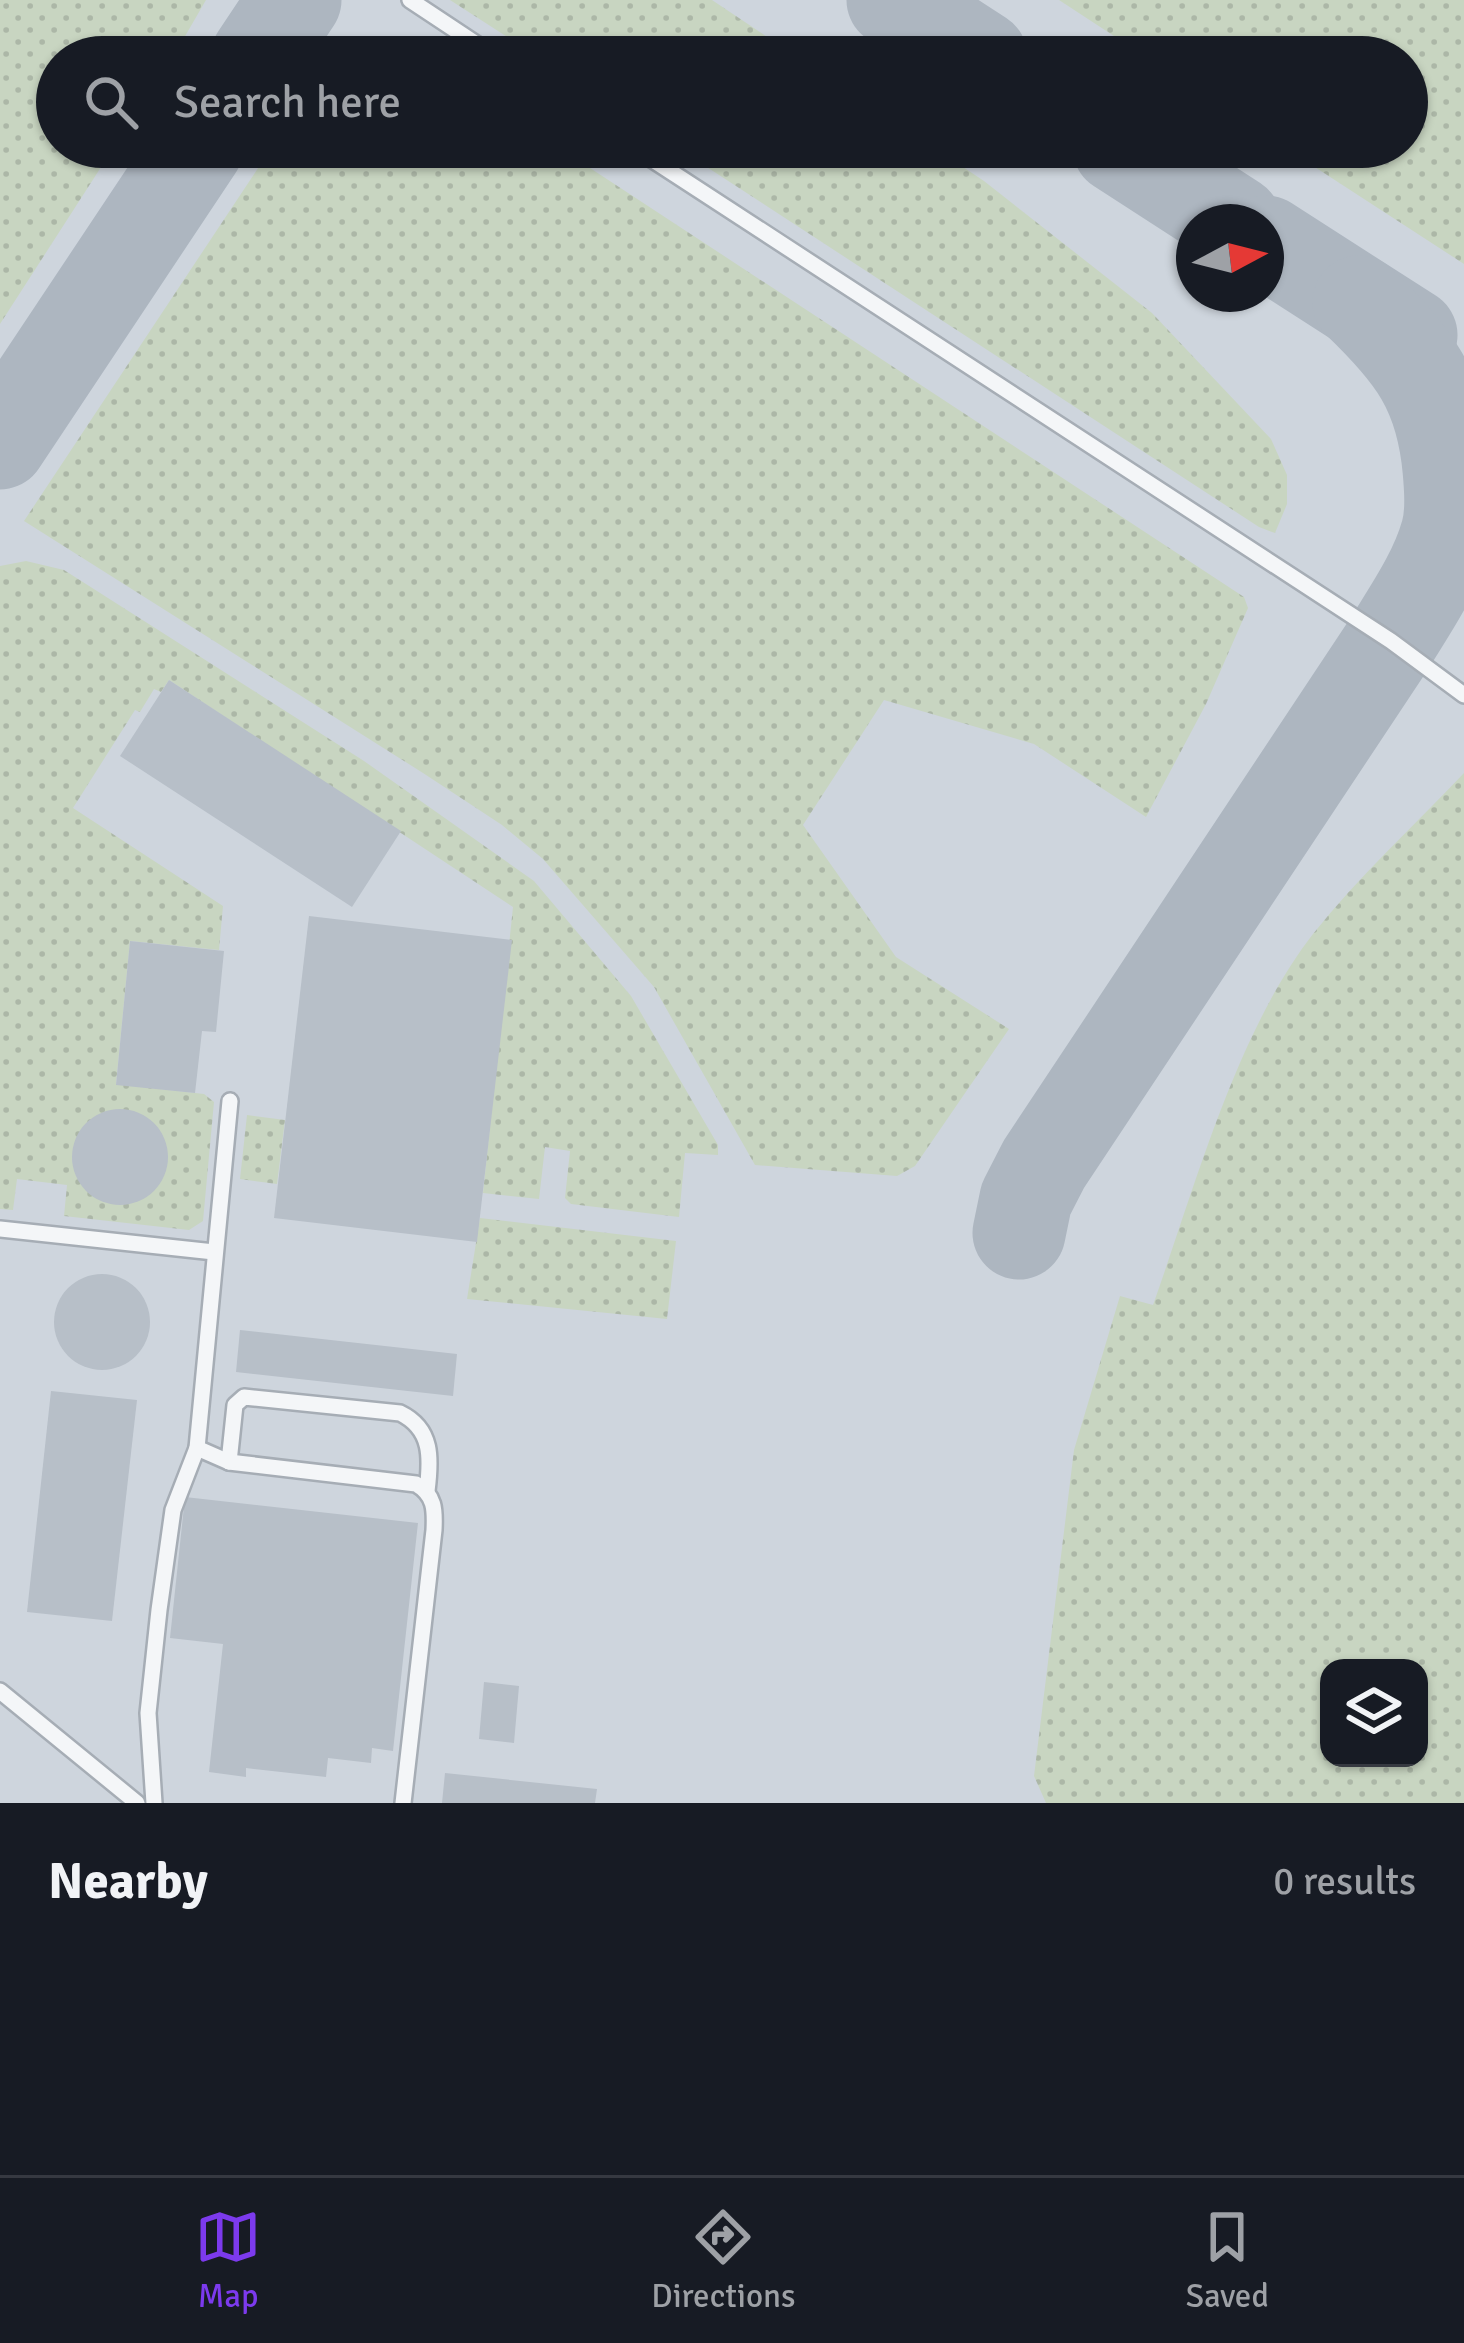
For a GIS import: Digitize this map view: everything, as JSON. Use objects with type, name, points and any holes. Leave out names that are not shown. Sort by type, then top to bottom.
[{"type":"lane","points":[[410,0],[464,36]]},
{"type":"lane","points":[[665,168],[1391,641],[1464,694]]},
{"type":"lane","points":[[154,1803],[148,1713],[159,1610],[172,1510],[197,1448],[230,1101]]},
{"type":"lane","points":[[0,1229],[214,1252]]},
{"type":"lane","points":[[229,1462],[236,1405],[244,1397],[400,1413],[413,1419],[432,1453],[428,1491],[435,1508],[434,1530],[403,1803]]},
{"type":"lane","points":[[197,1448],[229,1462],[416,1484],[428,1491]]},
{"type":"lane","points":[[0,1691],[136,1803]]},
{"type":"shaded area","points":[[0,0],[1464,0],[1464,996],[1252,1803],[0,1803]]},
{"type":"green space","points":[[0,0],[206,0],[185,36],[36,36],[36,168],[100,168],[0,324]]},
{"type":"green space","points":[[450,0],[712,0],[766,36],[506,36]]},
{"type":"green space","points":[[1059,0],[1464,0],[1464,264],[1316,168],[1428,168],[1428,36],[1114,36]]},
{"type":"green space","points":[[258,168],[590,168],[1244,597],[1248,608],[1206,704],[1146,817],[1034,744],[884,700],[803,825],[896,957],[1009,1029],[915,1166],[897,1176],[755,1165],[654,987],[543,859],[502,825],[423,773],[24,521]]},
{"type":"green space","points":[[708,168],[964,168],[1152,313],[1271,439],[1287,475],[1287,504],[1275,533],[1259,527]]},
{"type":"green space","points":[[26,561],[64,570],[364,761],[534,881],[631,996],[718,1145],[718,1155],[685,1153],[679,1217],[571,1204],[565,1198],[570,1151],[545,1147],[539,1199],[483,1193],[513,907],[169,680],[161,692],[154,689],[140,712],[135,710],[73,808],[223,906],[219,950],[130,941],[116,1084],[204,1094],[214,1102],[203,1221],[189,1230],[64,1216],[67,1185],[17,1179],[13,1210],[0,1209],[0,566]]},
{"type":"green space","points":[[1464,773],[1464,1803],[1046,1803],[1034,1776],[1074,1450],[1120,1296],[1153,1305],[1220,1112],[1261,1017],[1313,934]]},
{"type":"green space","points":[[247,1115],[285,1120],[277,1184],[240,1179]]},
{"type":"green space","points":[[480,1218],[676,1241],[667,1319],[467,1299]]},
{"type":"building","points":[[169,680],[401,831],[352,907],[120,756]]},
{"type":"building","points":[[309,916],[512,940],[477,1242],[274,1218]]},
{"type":"building","points":[[130,941],[224,951],[216,1032],[202,1031],[195,1093],[116,1085]]},
{"type":"building","points":[[120,1109],[154,1123],[168,1157],[154,1191],[120,1205],[86,1191],[72,1157],[86,1123]]},
{"type":"building","points":[[102,1274],[120,1277],[136,1288],[147,1304],[147,1340],[136,1356],[120,1367],[102,1370],[84,1367],[68,1356],[57,1340],[54,1322],[57,1304],[68,1288],[84,1277]]},
{"type":"building","points":[[240,1330],[457,1354],[453,1396],[236,1372]]},
{"type":"building","points":[[51,1391],[137,1400],[112,1621],[27,1612]]},
{"type":"building","points":[[185,1497],[418,1523],[393,1751],[372,1748],[371,1763],[328,1758],[326,1777],[246,1768],[246,1777],[209,1772],[223,1644],[170,1638]]},
{"type":"building","points":[[484,1682],[519,1686],[514,1743],[479,1739]]},
{"type":"building","points":[[445,1773],[597,1789],[595,1803],[442,1803]]},
{"type":"taxiway","points":[[271,36],[295,0]]},
{"type":"taxiway","points":[[893,0],[949,36]]},
{"type":"taxiway","points":[[0,443],[183,168]]},
{"type":"taxiway","points":[[1151,168],[1207,204]]},
{"type":"taxiway","points":[[1284,254],[1411,335]]},
{"type":"taxiway","points":[[1019,1233],[1026,1199],[1044,1164],[1391,641],[1442,547],[1451,501],[1440,417],[1409,357],[1359,302]]}]
